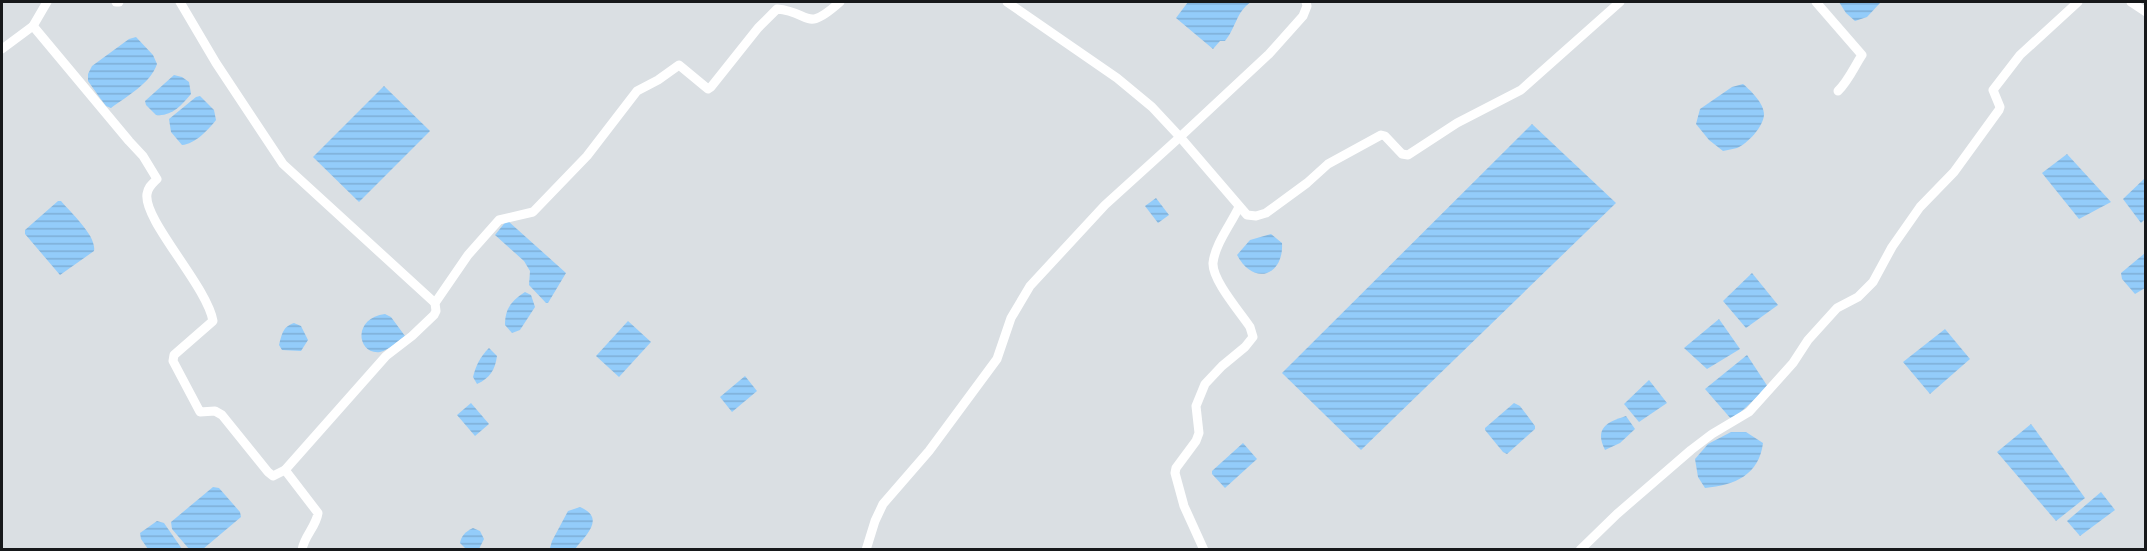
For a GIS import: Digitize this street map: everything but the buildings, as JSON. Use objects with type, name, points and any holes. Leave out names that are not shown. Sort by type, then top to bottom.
[{"type":"street","points":[[2,49],[33,26],[47,2]]},
{"type":"street","points":[[180,2],[216,63],[283,164],[435,303]]},
{"type":"street","points":[[33,26],[143,156],[157,179],[149,187],[146,196],[150,213],[212,312],[213,321],[174,354],[173,361],[200,412],[215,411],[222,415],[273,476],[285,470],[386,356],[434,315],[435,303],[468,255],[499,220],[533,212],[587,156],[637,91],[679,65],[708,89],[758,28],[777,9],[811,20],[824,16],[840,2]]},
{"type":"street","points":[[1007,2],[1117,78],[1152,107],[1239,207],[1247,215],[1256,216],[1266,213],[1307,183],[1328,164],[1381,135],[1385,136],[1402,154],[1408,154],[1456,123],[1521,90],[1620,2]]},
{"type":"street","points":[[866,549],[875,521],[884,504],[929,451],[996,359],[1011,318],[1030,286],[1098,213],[1269,54],[1303,16],[1307,6],[1306,2]]},
{"type":"street","points":[[1816,2],[1862,55],[1854,66],[1848,81],[1838,91]]},
{"type":"street","points":[[1580,549],[1691,450],[1712,434],[1749,412],[1793,363],[1808,340],[1837,308],[1858,297],[1873,282],[1892,247],[1920,207],[1954,172],[1999,110],[2000,107],[1993,90],[2020,55],[2078,2]]},
{"type":"street","points":[[2131,2],[2145,12]]},
{"type":"street","points":[[1204,549],[1184,506],[1174,473],[1199,433],[1197,406],[1205,384],[1253,337],[1250,327],[1214,274],[1215,253],[1239,207]]},
{"type":"street","points":[[285,470],[318,513],[317,523],[302,549]]},
{"type":"water","points":[[1188,2],[1251,2],[1242,10],[1225,41],[1220,41],[1213,49],[1176,18]]},
{"type":"water","points":[[1839,2],[1881,2],[1867,17],[1855,21]]},
{"type":"water","points":[[136,37],[153,55],[157,64],[144,84],[111,108],[106,106],[88,81],[88,74],[92,66],[129,39]]},
{"type":"water","points":[[174,75],[189,82],[191,94],[171,112],[156,115],[145,101]]},
{"type":"water","points":[[1743,84],[1759,102],[1764,115],[1763,120],[1746,142],[1737,148],[1723,151],[1709,140],[1696,124],[1700,109],[1732,87]]},
{"type":"water","points":[[384,86],[430,131],[359,202],[313,157]]},
{"type":"water","points":[[200,96],[214,110],[216,120],[196,139],[182,145],[171,132],[169,119]]},
{"type":"water","points":[[1532,124],[1616,203],[1361,450],[1282,373]]},
{"type":"water","points":[[2067,154],[2111,202],[2079,219],[2042,173]]},
{"type":"water","points":[[2145,178],[2145,219],[2141,223],[2123,199]]},
{"type":"water","points":[[1156,198],[1169,215],[1158,223],[1145,206]]},
{"type":"water","points":[[58,201],[61,201],[82,225],[94,245],[94,251],[60,275],[25,234],[25,230]]},
{"type":"water","points":[[507,220],[566,273],[548,303],[529,285],[530,271],[524,261],[495,235]]},
{"type":"water","points":[[1271,234],[1282,243],[1278,263],[1267,273],[1259,274],[1251,271],[1237,255],[1250,240]]},
{"type":"water","points":[[2145,253],[2145,288],[2135,294],[2122,279],[2121,273]]},
{"type":"water","points":[[1752,273],[1778,305],[1746,328],[1723,301]]},
{"type":"water","points":[[525,292],[531,295],[535,307],[520,330],[512,333],[505,325],[506,314],[513,302]]},
{"type":"water","points":[[385,314],[391,317],[405,336],[383,351],[372,351],[366,348],[363,342],[363,329],[374,317]]},
{"type":"water","points":[[1719,319],[1740,349],[1707,369],[1684,348]]},
{"type":"water","points":[[628,321],[651,342],[619,377],[596,356]]},
{"type":"water","points":[[294,323],[301,326],[308,340],[301,351],[282,350],[279,345],[283,332]]},
{"type":"water","points":[[1945,329],[1970,359],[1930,394],[1903,362]]},
{"type":"water","points":[[489,348],[497,356],[495,365],[489,376],[477,384],[473,377],[481,358]]},
{"type":"water","points":[[1747,355],[1768,387],[1732,420],[1705,389]]},
{"type":"water","points":[[745,376],[757,391],[732,412],[720,397]]},
{"type":"water","points":[[1649,380],[1667,403],[1639,422],[1624,404]]},
{"type":"water","points":[[471,403],[489,424],[475,436],[457,415]]},
{"type":"water","points":[[1514,403],[1520,406],[1535,429],[1507,454],[1485,428]]},
{"type":"water","points":[[1626,416],[1635,429],[1620,443],[1605,450],[1601,436],[1604,427]]},
{"type":"water","points":[[2031,424],[2085,498],[2056,521],[1997,452]]},
{"type":"water","points":[[1731,432],[1746,432],[1763,443],[1761,454],[1751,471],[1744,476],[1726,484],[1705,488],[1698,477],[1695,459],[1708,444]]},
{"type":"water","points":[[1243,443],[1257,459],[1225,488],[1212,474],[1212,471]]},
{"type":"water","points":[[213,487],[219,488],[240,512],[241,517],[203,549],[189,549],[172,529],[171,522]]},
{"type":"water","points":[[2101,492],[2115,510],[2080,536],[2067,521]]},
{"type":"water","points":[[580,507],[592,516],[593,521],[588,532],[575,549],[550,548],[568,511]]},
{"type":"water","points":[[157,521],[164,523],[182,549],[148,549],[140,533]]},
{"type":"water","points":[[473,528],[480,531],[484,539],[479,549],[466,549],[460,543],[461,540],[464,534]]}]
